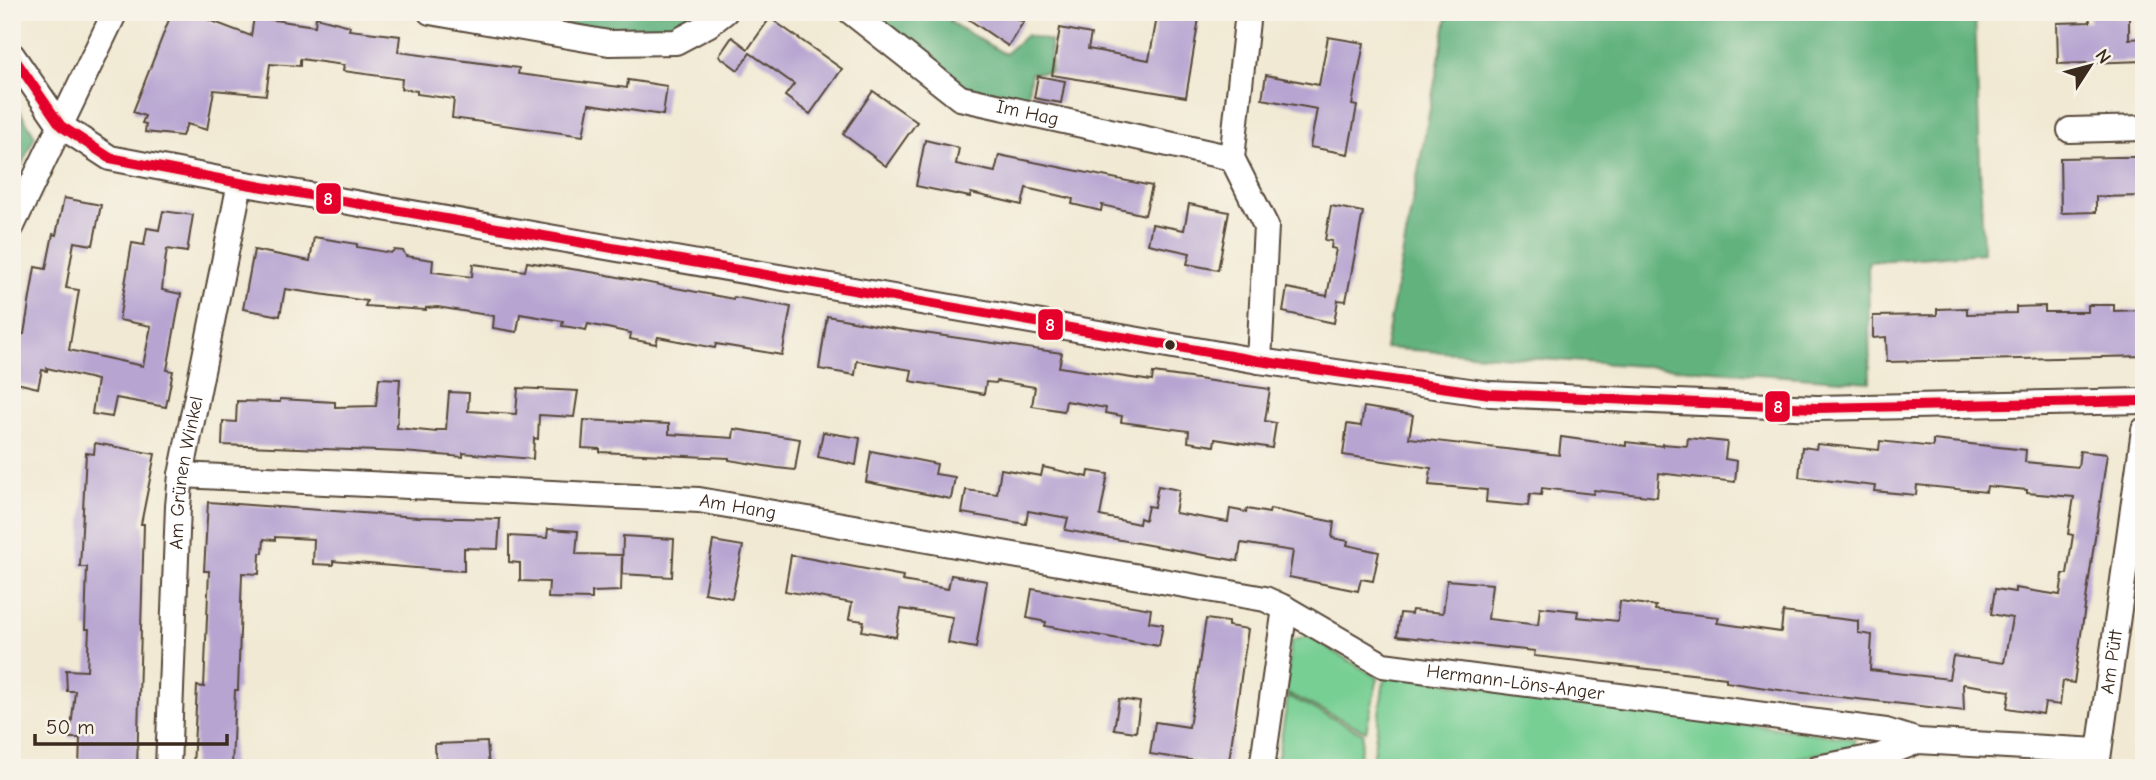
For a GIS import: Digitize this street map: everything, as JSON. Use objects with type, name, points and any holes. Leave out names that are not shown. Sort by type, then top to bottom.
[{"type":"street","points":[[12,226],[115,12]]},
{"type":"street","points":[[430,12],[609,43],[676,42],[708,25],[725,12]]},
{"type":"street","name":"Im Hag","points":[[851,12],[960,98],[1232,158]]},
{"type":"street","points":[[1248,12],[1232,158],[1266,226],[1259,360]]},
{"type":"street","points":[[12,55],[61,126],[110,158],[240,183],[1259,360],[1432,388],[1490,394],[1817,408],[2144,401]]},
{"type":"street","points":[[2070,130],[2144,128]]},
{"type":"street","name":"Am Grünen Winkel","points":[[168,768],[181,475],[240,183]]},
{"type":"street","name":"Am Pütt","points":[[2097,759],[2144,430]]},
{"type":"street","name":"Am Hang","points":[[181,475],[699,500],[1265,599],[1285,608]]},
{"type":"street","points":[[1262,768],[1285,608]]},
{"type":"street","name":"Hermann-Löns-Anger","points":[[1285,608],[1383,665],[1886,731],[1918,741],[2097,759]]},
{"type":"street","name":"Hermann-Löns-Anger","points":[[1817,768],[1880,756],[1918,741]]},
{"type":"green space","points":[[472,12],[714,12],[675,39]]},
{"type":"green space","points":[[868,12],[955,12],[950,22],[1005,54],[1026,35],[1050,41],[1051,72],[1031,73],[1026,106],[965,90]]},
{"type":"green space","points":[[1448,12],[1975,12],[1983,253],[1868,262],[1870,382],[1385,348]]},
{"type":"green space","points":[[12,98],[35,136],[12,186]]},
{"type":"green space","points":[[1308,636],[1378,678],[1366,731],[1286,693],[1291,641]]},
{"type":"green space","points":[[1385,674],[1855,739],[1855,746],[1750,768],[1371,768]]},
{"type":"green space","points":[[1288,696],[1363,733],[1358,768],[1276,768]]},
{"type":"building","points":[[172,12],[188,12],[251,36],[254,17],[315,26],[316,17],[350,26],[349,30],[400,36],[398,52],[519,68],[518,74],[627,88],[628,80],[667,86],[663,115],[589,104],[583,136],[452,118],[454,99],[401,89],[402,79],[343,71],[344,65],[300,59],[300,66],[270,64],[266,95],[214,90],[207,130],[187,124],[182,136],[145,132],[146,124],[142,123],[145,116],[133,112]]},
{"type":"building","points":[[958,12],[1023,12],[1018,20],[1024,21],[1008,46]]},
{"type":"building","points":[[1158,12],[1200,12],[1186,97],[1052,75],[1060,28],[1091,34],[1088,49],[1149,60]]},
{"type":"building","points":[[2129,12],[2129,39],[2144,38],[2144,61],[2058,64],[2057,23],[2090,22],[2089,13]]},
{"type":"building","points":[[770,18],[842,69],[810,114],[785,96],[794,84],[750,53],[738,70],[719,56],[732,37],[748,49]]},
{"type":"building","points":[[1328,37],[1364,43],[1352,105],[1357,106],[1348,154],[1310,147],[1317,109],[1262,99],[1266,75],[1319,85]]},
{"type":"building","points":[[1038,76],[1065,81],[1061,103],[1034,98]]},
{"type":"building","points":[[873,91],[917,122],[886,166],[843,134]]},
{"type":"building","points":[[925,140],[959,148],[956,164],[995,172],[999,155],[1152,186],[1145,215],[1102,205],[1101,211],[1072,204],[1073,199],[1026,188],[1022,205],[971,193],[970,197],[916,186]]},
{"type":"building","points":[[2144,157],[2144,196],[2096,197],[2096,212],[2061,213],[2060,158]]},
{"type":"building","points":[[64,198],[101,205],[93,245],[74,242],[66,288],[79,290],[69,350],[143,366],[151,326],[119,320],[132,243],[144,245],[147,228],[159,230],[163,211],[193,215],[187,252],[167,249],[164,269],[162,290],[181,294],[167,370],[173,371],[166,407],[116,398],[112,417],[92,414],[97,380],[47,368],[47,371],[42,370],[38,388],[12,382],[18,344],[24,334],[35,267],[46,269]]},
{"type":"building","points":[[1189,204],[1229,212],[1218,270],[1187,264],[1190,253],[1148,244],[1152,224],[1184,230]]},
{"type":"building","points":[[1331,206],[1363,212],[1346,301],[1338,300],[1334,323],[1283,312],[1287,288],[1327,296],[1336,249],[1331,248],[1332,241],[1325,240]]},
{"type":"building","points":[[314,237],[391,253],[394,250],[403,251],[406,256],[433,260],[432,272],[472,277],[473,264],[525,271],[527,262],[791,307],[782,355],[716,344],[715,348],[658,337],[656,344],[630,339],[631,333],[588,324],[586,330],[562,326],[563,321],[520,314],[517,332],[493,328],[494,316],[437,307],[426,310],[365,306],[367,301],[285,289],[280,316],[243,309],[254,250],[310,261]]},
{"type":"building","points":[[2088,305],[2114,305],[2114,311],[2144,310],[2144,356],[1887,362],[1886,337],[1873,338],[1873,316],[1937,315],[1937,309],[1967,308],[1967,314],[2016,313],[2016,307],[2045,306],[2045,312],[2088,312]]},
{"type":"building","points":[[827,316],[896,329],[1062,353],[1059,367],[1152,381],[1153,373],[1270,389],[1265,421],[1276,423],[1272,448],[1215,439],[1214,446],[1188,442],[1189,431],[1121,422],[1122,416],[1105,413],[1106,408],[1066,401],[1064,411],[1032,406],[1035,387],[997,381],[986,382],[984,394],[910,381],[912,370],[857,361],[855,375],[819,369]]},
{"type":"building","points":[[379,378],[400,379],[397,428],[436,432],[446,430],[449,392],[469,393],[468,411],[516,414],[518,388],[578,391],[574,417],[539,415],[538,439],[534,438],[533,459],[463,453],[463,457],[222,445],[223,421],[236,422],[237,401],[280,402],[280,399],[335,402],[335,407],[376,406]]},
{"type":"building","points":[[1364,407],[1413,415],[1409,438],[1559,455],[1561,437],[1626,446],[1626,442],[1687,446],[1688,438],[1727,442],[1725,459],[1737,461],[1735,482],[1659,473],[1657,497],[1542,488],[1541,495],[1530,494],[1528,506],[1486,502],[1487,490],[1429,485],[1431,468],[1343,455],[1347,424],[1361,426]]},
{"type":"building","points":[[584,420],[669,424],[669,434],[733,438],[734,429],[800,439],[795,470],[729,458],[600,452],[600,449],[582,448]]},
{"type":"building","points":[[823,432],[860,438],[856,465],[818,457]]},
{"type":"building","points":[[1933,440],[2026,450],[2025,462],[2078,467],[2080,451],[2107,454],[2074,683],[2063,681],[2060,705],[2045,703],[2043,714],[2007,708],[2010,691],[1963,684],[1964,711],[1786,691],[1726,682],[1726,678],[1534,656],[1535,651],[1397,636],[1400,613],[1411,614],[1412,610],[1443,613],[1447,580],[1492,584],[1488,619],[1538,625],[1540,607],[1578,611],[1577,617],[1618,621],[1620,601],[1656,606],[1655,610],[1719,617],[1717,623],[1781,632],[1783,612],[1858,621],[1858,633],[1872,635],[1870,670],[1949,679],[1953,656],[2004,663],[2012,618],[1991,614],[1995,589],[2015,592],[2015,588],[2060,595],[2063,574],[2067,574],[2073,535],[2068,534],[2074,497],[1987,486],[1986,492],[1917,485],[1916,495],[1874,491],[1875,486],[1799,477],[1802,447],[1816,449],[1817,444],[1879,450],[1880,441],[1933,447]]},
{"type":"building","points":[[95,443],[155,454],[141,524],[144,524],[137,768],[79,768],[80,738],[70,738],[75,691],[67,691],[66,670],[87,671],[87,567],[80,567],[86,453],[94,454]]},
{"type":"building","points":[[871,451],[937,464],[935,474],[955,477],[951,499],[866,482]]},
{"type":"building","points":[[1043,467],[1088,477],[1089,471],[1108,474],[1100,516],[1139,524],[1140,518],[1145,520],[1148,506],[1154,507],[1158,486],[1179,490],[1175,513],[1228,522],[1230,509],[1269,513],[1270,509],[1334,522],[1332,538],[1348,541],[1347,545],[1379,552],[1373,581],[1361,579],[1358,591],[1289,577],[1293,551],[1241,543],[1238,561],[1065,530],[1068,518],[1028,511],[1026,524],[962,513],[966,490],[997,494],[1001,469],[1041,476]]},
{"type":"building","points":[[208,502],[418,517],[500,519],[498,549],[464,548],[464,571],[440,570],[333,561],[333,565],[313,564],[314,539],[264,539],[259,574],[242,573],[232,768],[193,768],[197,686],[204,687],[209,571],[204,571]]},
{"type":"building","points":[[548,529],[578,531],[576,554],[622,555],[621,591],[592,592],[592,599],[548,598],[549,582],[520,581],[520,563],[509,562],[509,536],[547,538]]},
{"type":"building","points":[[623,536],[674,539],[672,577],[622,574]]},
{"type":"building","points":[[713,541],[743,546],[732,598],[704,593]]},
{"type":"building","points":[[791,555],[903,576],[902,581],[948,589],[951,575],[987,581],[976,648],[948,643],[953,617],[901,609],[896,637],[862,631],[864,621],[849,619],[852,603],[785,591]]},
{"type":"building","points":[[1032,589],[1151,609],[1149,622],[1163,624],[1159,646],[1045,626],[1046,622],[1027,618]]},
{"type":"building","points":[[1206,619],[1228,622],[1228,626],[1248,629],[1228,768],[1203,768],[1204,762],[1150,754],[1155,722],[1189,727]]},
{"type":"building","points":[[1119,699],[1140,702],[1136,732],[1114,729]]},
{"type":"building","points":[[487,742],[489,768],[436,768],[435,744]]},
{"type":"transit line","name":"8","points":[[12,55],[61,126],[110,158],[1259,361],[1490,394],[1817,408],[2144,401]]}]
